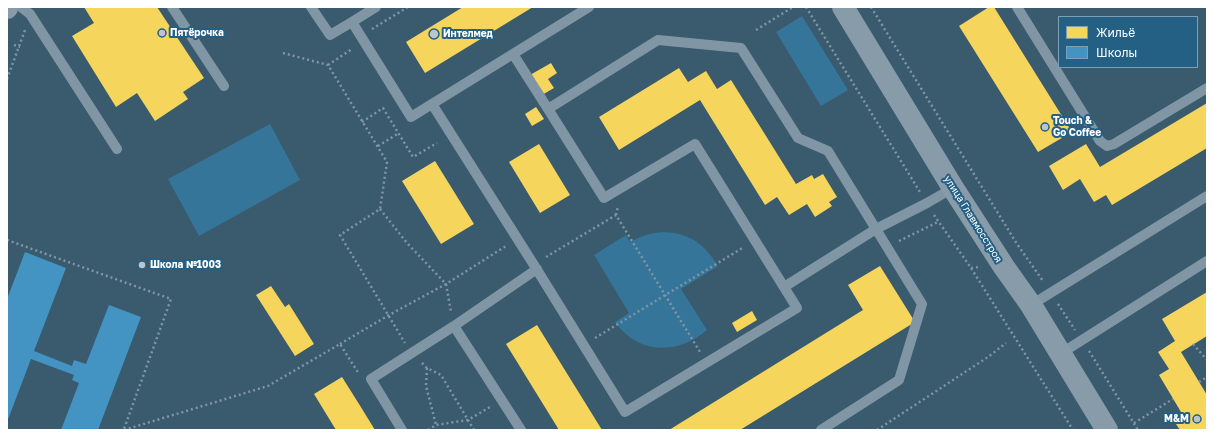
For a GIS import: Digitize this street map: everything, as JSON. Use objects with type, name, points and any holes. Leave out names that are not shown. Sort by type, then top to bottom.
[{"type":"street","name":"улица Главмосстроя","points":[[842,7],[953,188],[1030,306],[1107,430]]},
{"type":"lane","points":[[21,7],[30,14],[117,149]]},
{"type":"lane","points":[[172,7],[224,86]]},
{"type":"lane","points":[[311,7],[330,35],[376,7]]},
{"type":"lane","points":[[352,22],[410,117],[589,7]]},
{"type":"lane","points":[[1017,7],[1100,141],[1107,146],[1114,144],[1207,88]]},
{"type":"lane","points":[[548,109],[658,40],[740,48],[798,138],[828,150],[922,304],[899,380],[821,430]]},
{"type":"lane","points":[[432,104],[625,412],[797,308],[695,144],[604,198],[513,54]]},
{"type":"lane","points":[[784,287],[876,229],[953,188]]},
{"type":"lane","points":[[1030,306],[1207,196]]},
{"type":"lane","points":[[1060,354],[1207,261]]},
{"type":"lane","points":[[402,430],[371,379],[454,326],[535,267]]},
{"type":"lane","points":[[454,326],[522,430]]},
{"type":"path","points":[[370,31],[408,7]]},
{"type":"path","points":[[756,30],[793,7]]},
{"type":"path","points":[[806,7],[938,222],[971,268],[1073,430]]},
{"type":"path","points":[[871,7],[1020,250],[1082,340],[1138,430]]},
{"type":"path","points":[[7,79],[20,46],[30,14]]},
{"type":"path","points":[[14,45],[20,46]]},
{"type":"path","points":[[328,65],[351,50]]},
{"type":"path","points":[[283,53],[328,65],[387,162],[380,209],[407,243],[446,284],[454,326]]},
{"type":"path","points":[[362,122],[384,108],[414,157],[437,143]]},
{"type":"path","points":[[378,146],[398,133]]},
{"type":"path","points":[[380,209],[340,234],[411,354],[427,368],[441,375],[474,430]]},
{"type":"path","points":[[535,267],[616,215],[697,347]]},
{"type":"path","points":[[888,247],[938,222]]},
{"type":"path","points":[[7,240],[171,299],[124,429]]},
{"type":"path","points":[[124,429],[268,386],[389,315],[446,284],[508,244]]},
{"type":"path","points":[[584,345],[743,248]]},
{"type":"path","points":[[971,268],[979,267]]},
{"type":"path","points":[[877,430],[988,357],[1006,343]]},
{"type":"path","points":[[340,344],[362,378]]},
{"type":"path","points":[[1193,344],[1206,356],[1207,360]]},
{"type":"path","points":[[427,368],[426,386],[436,425]]},
{"type":"path","points":[[1199,382],[1207,377]]},
{"type":"path","points":[[1134,423],[1173,399]]},
{"type":"path","points":[[428,430],[436,425],[468,420],[491,407]]},
{"type":"shaded area","points":[[802,16],[848,90],[821,106],[776,32]]},
{"type":"shaded area","points":[[270,124],[300,180],[199,236],[168,179]]},
{"type":"shaded area","points":[[663,232],[681,234],[695,241],[707,251],[718,266],[681,289],[707,330],[684,344],[659,348],[647,346],[635,341],[624,333],[615,322],[629,313],[594,255],[626,235],[630,242],[646,235]]},
{"type":"building: Жильё","points":[[84,7],[157,7],[204,78],[183,92],[188,99],[155,121],[137,93],[116,107],[72,36],[94,23]]},
{"type":"building: Жильё","points":[[463,7],[533,7],[425,73],[406,42]]},
{"type":"building: Жильё","points":[[989,7],[994,7],[1072,132],[1038,152],[959,26]]},
{"type":"building: Жильё","points":[[551,63],[557,73],[548,79],[554,88],[542,95],[530,75]]},
{"type":"building: Жильё","points":[[679,68],[688,82],[706,71],[717,89],[731,80],[796,184],[812,175],[814,179],[823,174],[837,197],[829,202],[832,206],[815,217],[807,204],[789,215],[777,197],[765,205],[700,100],[619,150],[599,117]]},
{"type":"building: Жильё","points":[[1207,103],[1207,148],[1112,205],[1106,195],[1094,202],[1080,179],[1063,190],[1049,166],[1086,144],[1100,167]]},
{"type":"building: Жильё","points":[[536,107],[544,119],[532,126],[525,114]]},
{"type":"building: Жильё","points":[[539,144],[570,195],[540,213],[509,162]]},
{"type":"building: Жильё","points":[[435,161],[474,224],[441,244],[402,181]]},
{"type":"building: Жильё","points":[[880,266],[915,322],[740,430],[669,430],[863,310],[848,285]]},
{"type":"building: Жильё","points":[[271,286],[285,307],[289,304],[314,344],[295,356],[256,295]]},
{"type":"building: Жильё","points":[[1207,292],[1207,336],[1181,352],[1207,395],[1207,430],[1180,430],[1172,418],[1181,412],[1159,375],[1169,369],[1158,352],[1175,341],[1162,319]]},
{"type":"building: Жильё","points":[[752,311],[757,320],[737,332],[732,323]]},
{"type":"building: Жильё","points":[[537,325],[602,430],[559,430],[506,344]]},
{"type":"building: Жильё","points":[[342,377],[375,430],[336,430],[314,394]]},
{"type":"building: Школы","points":[[25,252],[66,268],[34,351],[72,366],[74,360],[86,364],[109,305],[141,317],[98,430],[61,430],[79,383],[72,380],[74,375],[31,359],[7,422],[7,299]]},
{"type":"place","name":"Пятёрочка","points":[[162,33]]},
{"type":"place","name":"Интелмед","points":[[434,34]]},
{"type":"place","name":"Touch & Go Coffee","points":[[1045,127]]},
{"type":"place","name":"Школа №1003","points":[[142,265]]},
{"type":"place","name":"M&M","points":[[1197,419]]}]
